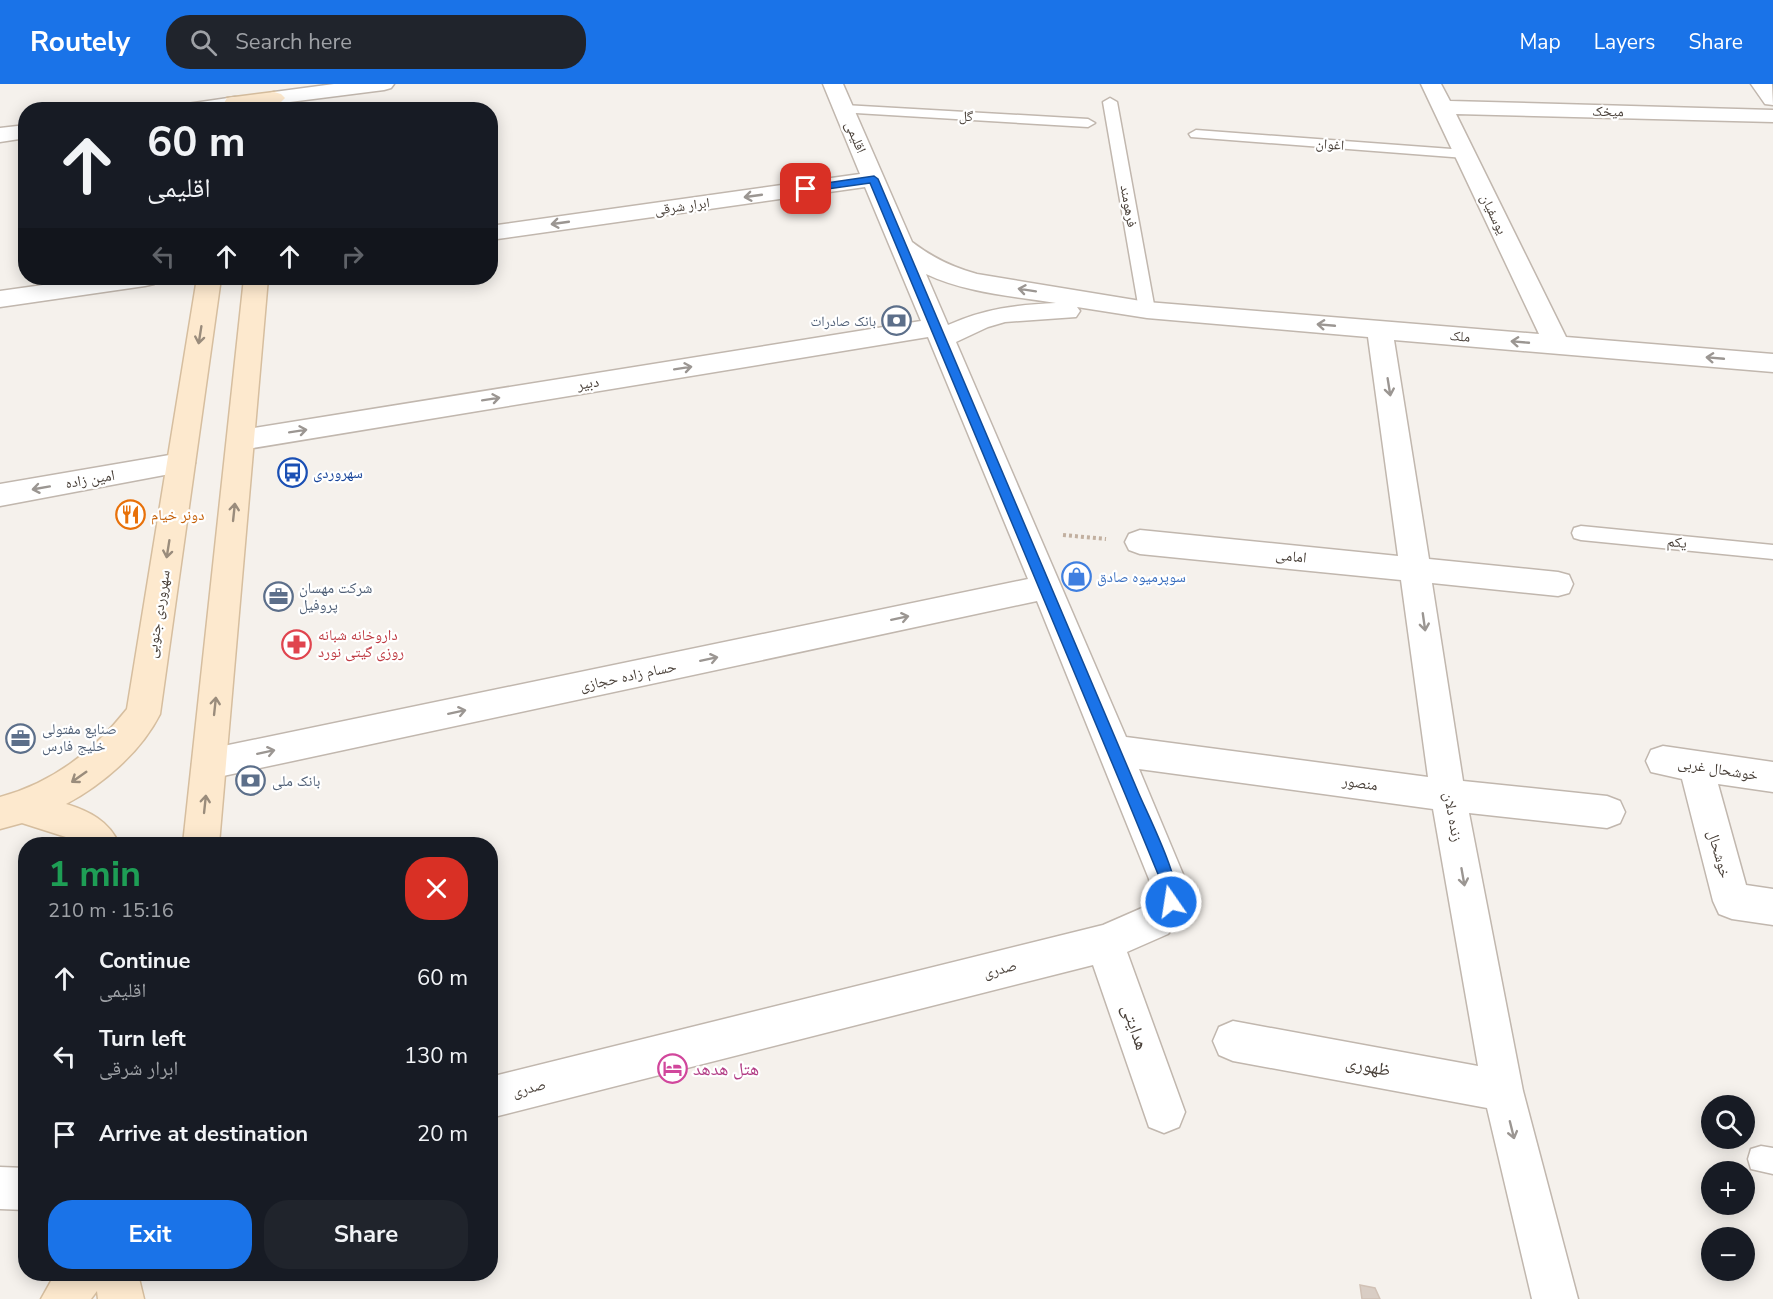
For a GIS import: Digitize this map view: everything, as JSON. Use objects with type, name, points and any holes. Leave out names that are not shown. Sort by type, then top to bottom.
[{"type":"main road","points":[[236,99],[274,97]]},
{"type":"main road","name":"سهروردی جنوبی","points":[[13,810],[66,786],[98,764],[124,740],[143,714],[208,285]]},
{"type":"main road","points":[[202,837],[255,285]]},
{"type":"main road","name":"سهروردی جنوبی","points":[[13,810],[80,825],[93,837]]},
{"type":"main road","points":[[64,1299],[77,1281]]},
{"type":"main road","points":[[117,1281],[121,1299]]},
{"type":"street","points":[[274,97],[384,84]]},
{"type":"street","name":"اقلیمی","points":[[833,84],[1047,587]]},
{"type":"street","name":"یوسفیان","points":[[1431,84],[1557,345]]},
{"type":"street","points":[[1761,84],[1773,99]]},
{"type":"street","name":"میخک","points":[[1442,107],[1773,116]]},
{"type":"street","points":[[0,135],[18,132]]},
{"type":"street","name":"ابرار شرقی","points":[[498,232],[874,179]]},
{"type":"street","points":[[902,246],[924,263],[947,274],[977,282],[1147,310]]},
{"type":"street","points":[[0,299],[97,285]]},
{"type":"street","name":"ملک","points":[[1147,310],[1773,363]]},
{"type":"street","name":"دبیر","points":[[241,440],[939,333],[1005,314],[1147,310]]},
{"type":"street","name":"زنده دلان","points":[[1380,330],[1448,795],[1503,1091],[1555,1299]]},
{"type":"street","name":"امین زاده","points":[[0,495],[181,463]]},
{"type":"street","name":"امامی","points":[[1140,542],[1558,584]]},
{"type":"street","name":"حسام زاده حجازی","points":[[209,764],[1047,587]]},
{"type":"street","name":"صدری","points":[[498,1096],[1105,943],[1155,921],[1171,902],[1167,879],[1047,587]]},
{"type":"street","name":"منصور","points":[[1115,751],[1448,795],[1607,812]]},
{"type":"street","name":"خوشحال غربی","points":[[1679,763],[1773,777]]},
{"type":"street","name":"خوشحال","points":[[1679,763],[1714,842],[1732,901],[1773,907]]},
{"type":"street","name":"هدایتی","points":[[1105,943],[1164,1112]]},
{"type":"street","name":"ظهوری","points":[[1233,1041],[1503,1091]]},
{"type":"street","points":[[0,1188],[18,1189]]},
{"type":"lane","name":"فرهومند","points":[[1110,102],[1147,310]]},
{"type":"lane","name":"گل","points":[[844,109],[1088,123]]},
{"type":"lane","name":"اغوان","points":[[1196,134],[1465,154]]},
{"type":"lane","name":"یکم","points":[[1581,533],[1773,552]]},
{"type":"path","points":[[1023,531],[1140,542]]},
{"type":"building","points":[[1360,1285],[1375,1288],[1380,1299],[1362,1299]]},
{"type":"place","name":"بانک صادرات","points":[[897,321]]},
{"type":"place","name":"سهروردی","points":[[292,473]]},
{"type":"place","name":"دونر خیام","points":[[130,515]]},
{"type":"place","name":"سوپرمیوه صادق","points":[[1076,577]]},
{"type":"place","name":"شرکت مهسان پروفیل","points":[[278,597]]},
{"type":"place","name":"داروخانه شبانه روزی گیتی نورد","points":[[297,644]]},
{"type":"place","name":"صنایع مفتولی خلیج فارس","points":[[21,738]]},
{"type":"place","name":"بانک ملی","points":[[251,781]]},
{"type":"place","name":"هتل هدهد","points":[[672,1069]]},
{"type":"route","points":[[806,189],[874,179],[1167,879],[1171,902]]}]
